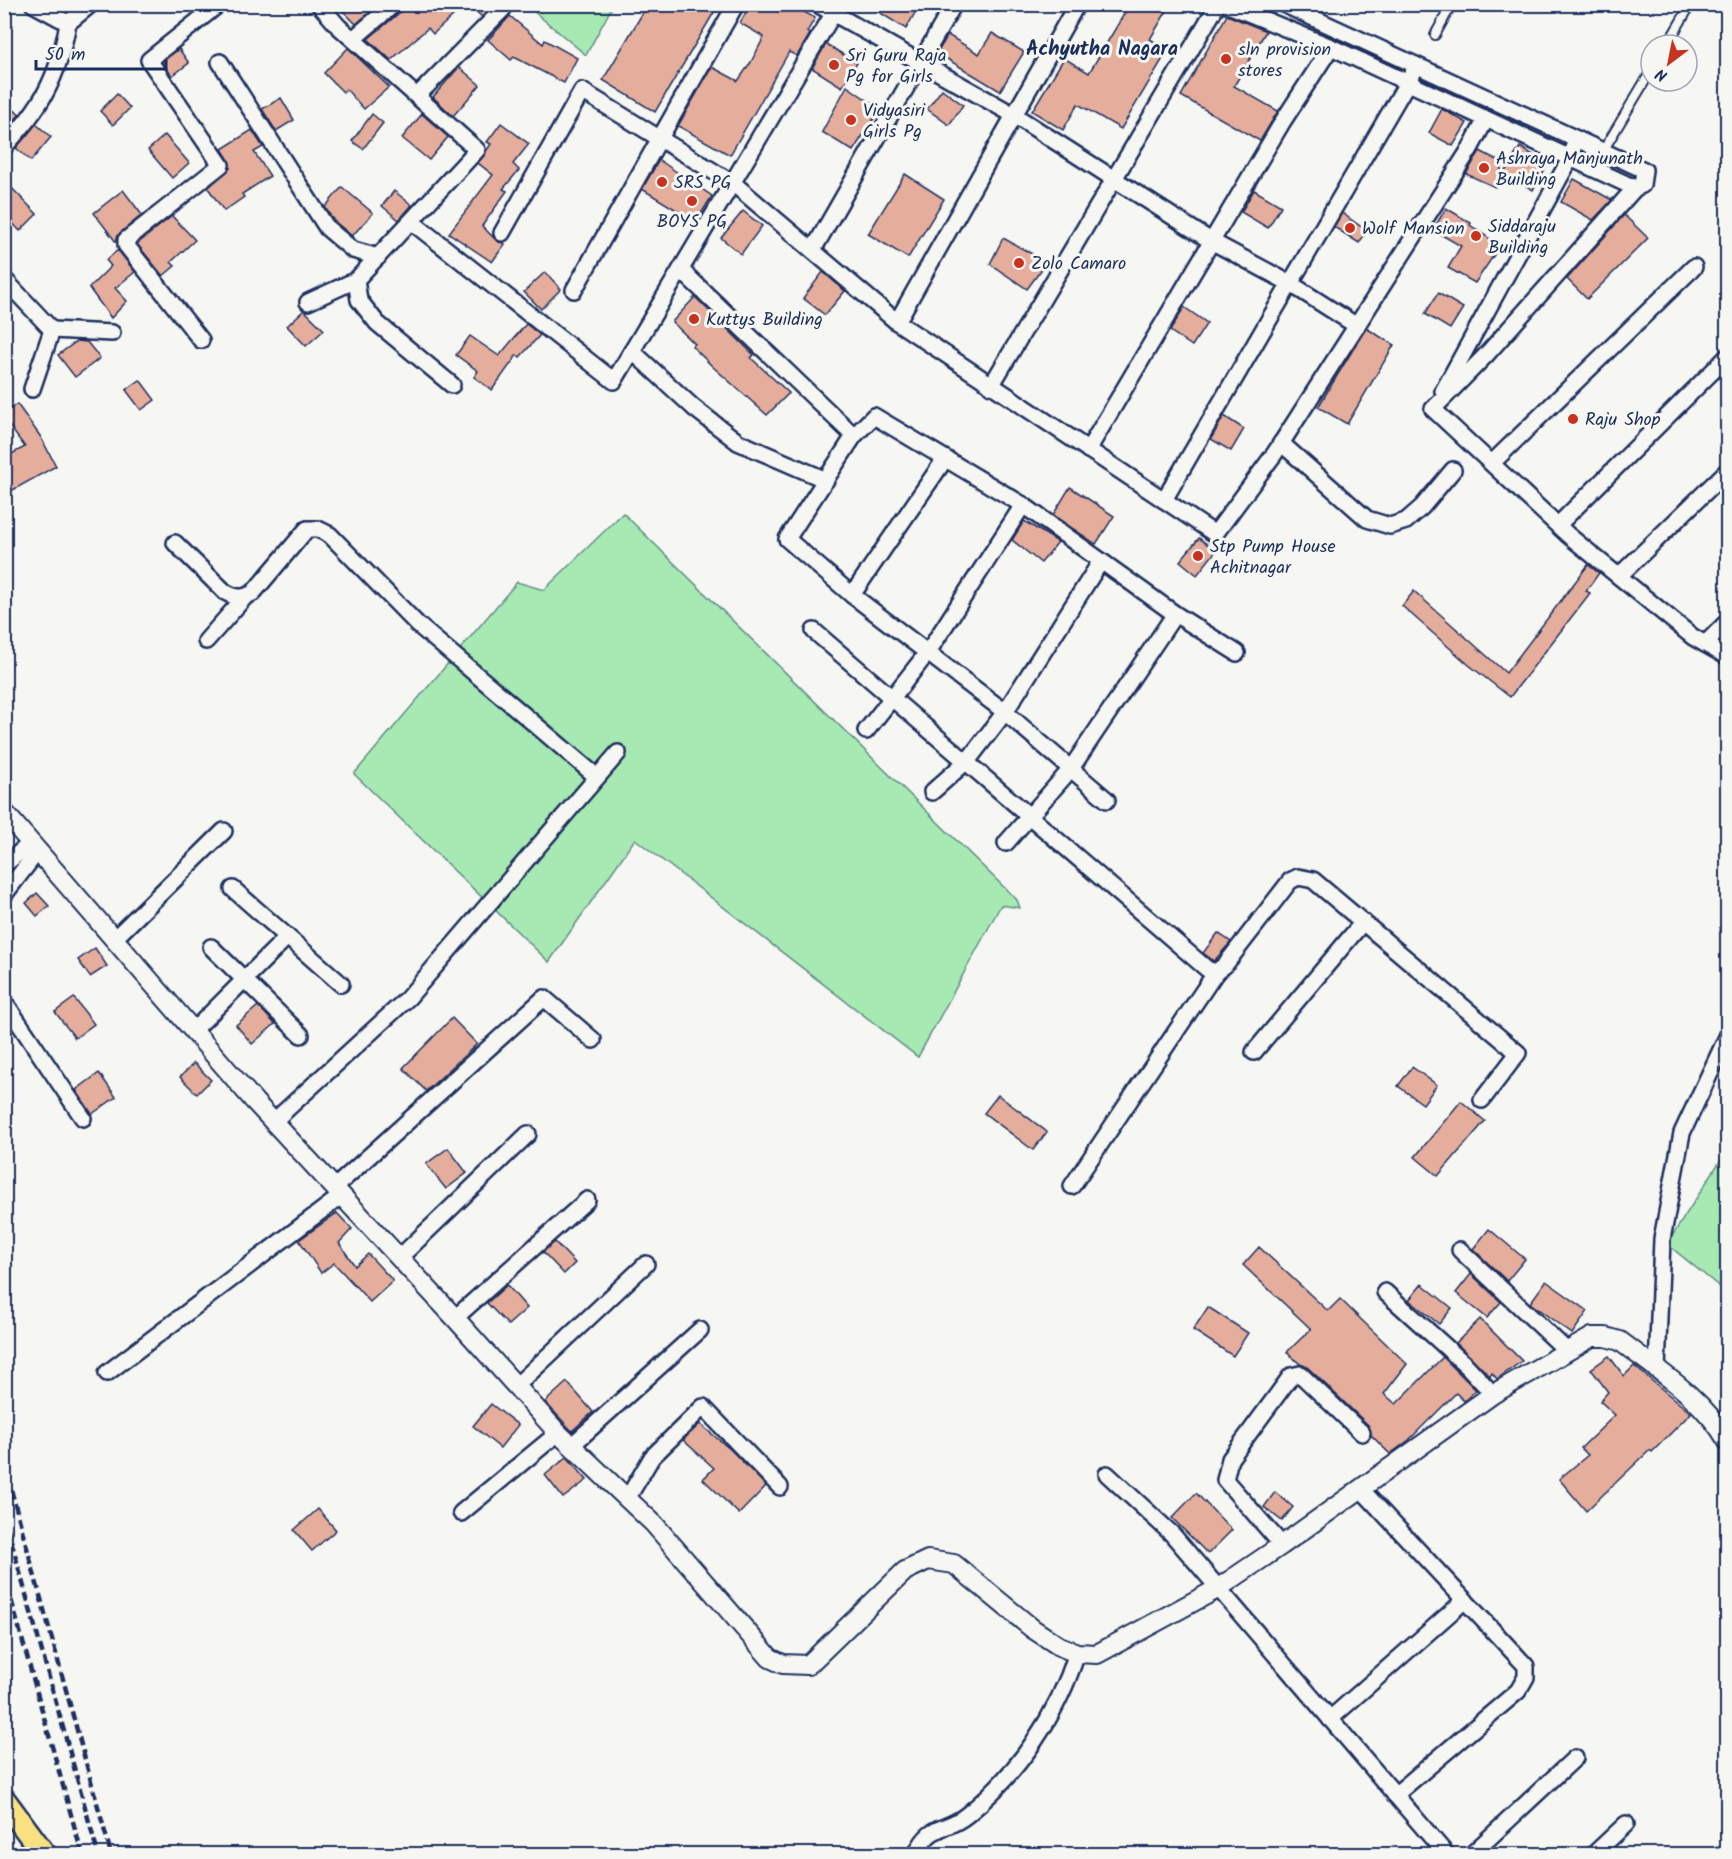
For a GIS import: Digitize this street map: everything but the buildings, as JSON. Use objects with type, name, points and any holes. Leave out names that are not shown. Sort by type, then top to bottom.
[{"type":"main road","points":[[4,1800],[44,1854]]},
{"type":"street","points":[[33,4],[68,23]]},
{"type":"street","points":[[4,147],[31,119],[50,84],[61,60],[68,23],[91,4]]},
{"type":"street","points":[[201,340],[126,245],[126,240],[221,165],[149,60],[219,4]]},
{"type":"street","points":[[308,302],[356,280],[477,150],[353,39],[319,4]]},
{"type":"street","points":[[353,39],[394,4]]},
{"type":"street","points":[[574,291],[735,4]]},
{"type":"street","points":[[817,4],[836,9],[921,62],[1014,115],[1211,241],[1291,284],[1358,326]]},
{"type":"street","points":[[813,250],[954,4]]},
{"type":"street","points":[[897,322],[1077,4]]},
{"type":"street","points":[[991,386],[1218,4]]},
{"type":"street","points":[[1226,4],[1331,47],[1635,188]]},
{"type":"street","points":[[1282,4],[1644,170],[1642,185],[1635,188],[1494,346],[1433,409]]},
{"type":"street","points":[[417,96],[503,9]]},
{"type":"street","points":[[412,222],[614,381],[734,184],[836,9]]},
{"type":"street","points":[[1088,450],[1283,121],[1331,47]]},
{"type":"street","points":[[220,62],[327,228],[353,249],[378,257]]},
{"type":"street","points":[[1164,500],[1417,66]]},
{"type":"street","points":[[502,233],[582,91],[734,184],[897,322],[1215,534],[1281,443],[1358,326],[1486,119]]},
{"type":"street","points":[[1433,409],[1572,157],[1576,138]]},
{"type":"street","points":[[1492,463],[1694,267]]},
{"type":"street","points":[[681,270],[854,436]]},
{"type":"street","points":[[4,279],[52,330],[112,333]]},
{"type":"street","points":[[356,280],[359,300],[377,323],[452,385]]},
{"type":"street","points":[[32,389],[52,330]]},
{"type":"street","points":[[632,351],[694,408],[738,442],[826,480]]},
{"type":"street","points":[[1558,525],[1728,356]]},
{"type":"street","points":[[1433,409],[1558,525],[1705,644],[1728,657]]},
{"type":"street","points":[[1107,800],[1005,712],[852,595],[787,539],[854,436],[874,416],[1023,505],[1175,614],[1237,653]]},
{"type":"street","points":[[1281,443],[1367,519],[1390,526],[1406,521],[1422,507],[1453,470]]},
{"type":"street","points":[[852,595],[945,459]]},
{"type":"street","points":[[1619,576],[1728,470]]},
{"type":"street","points":[[866,731],[928,652],[1023,505]]},
{"type":"street","points":[[206,641],[244,598],[254,593],[307,529],[318,529],[330,535],[418,625],[597,777]]},
{"type":"street","points":[[175,543],[225,592],[235,598],[244,598]]},
{"type":"street","points":[[932,792],[966,761],[1005,712],[1101,561]]},
{"type":"street","points":[[1006,843],[1070,770],[1175,614]]},
{"type":"street","points":[[1705,644],[1728,621]]},
{"type":"street","points":[[814,631],[1207,969],[1216,972]]},
{"type":"street","points":[[273,1122],[408,998],[618,753]]},
{"type":"street","points":[[4,812],[273,1122],[558,1433],[654,1524],[770,1658],[783,1665],[808,1665],[904,1571],[928,1560],[954,1564],[1034,1629],[1059,1646],[1077,1653],[1097,1653],[1217,1589],[1493,1394],[1592,1337],[1606,1337],[1620,1341],[1688,1394],[1716,1422],[1728,1442]]},
{"type":"street","points":[[114,939],[224,831]]},
{"type":"street","points":[[4,865],[35,847]]},
{"type":"street","points":[[4,895],[35,847]]},
{"type":"street","points":[[1072,1186],[1216,972],[1225,965],[1290,881],[1298,877],[1313,880],[1518,1053],[1482,1100]]},
{"type":"street","points":[[232,889],[341,984]]},
{"type":"street","points":[[1254,1052],[1363,922]]},
{"type":"street","points":[[193,1031],[287,937]]},
{"type":"street","points":[[211,947],[301,1035]]},
{"type":"street","points":[[107,1373],[338,1192],[544,998],[593,1040]]},
{"type":"street","points":[[4,1001],[83,1118]]},
{"type":"street","points":[[1657,1370],[1662,1239],[1682,1133],[1728,1035]]},
{"type":"street","points":[[1712,1069],[1728,1066]]},
{"type":"street","points":[[399,1258],[528,1134]]},
{"type":"street","points":[[455,1318],[587,1200]]},
{"type":"street","points":[[1460,1250],[1567,1351]]},
{"type":"street","points":[[516,1386],[646,1264]]},
{"type":"street","points":[[1385,1292],[1467,1366],[1493,1394]]},
{"type":"street","points":[[571,1446],[700,1330]]},
{"type":"street","points":[[1282,1545],[1225,1480],[1230,1459],[1291,1376],[1300,1374],[1362,1433]]},
{"type":"street","points":[[627,1499],[652,1457],[703,1407],[780,1487]]},
{"type":"street","points":[[461,1513],[558,1433]]},
{"type":"street","points":[[1107,1474],[1172,1534],[1446,1854]]},
{"type":"street","points":[[1360,1488],[1526,1666],[1526,1677],[1518,1691],[1395,1795]]},
{"type":"street","points":[[1330,1719],[1465,1600]]},
{"type":"street","points":[[916,1854],[925,1836],[966,1816],[1008,1778],[1043,1729],[1068,1683],[1077,1653]]},
{"type":"street","points":[[1473,1854],[1575,1758]]},
{"type":"street","points":[[1594,1854],[1626,1824]]},
{"type":"lane","points":[[1435,35],[1452,4]]},
{"type":"lane","points":[[1674,33],[1691,4]]},
{"type":"lane","points":[[1603,151],[1639,91]]},
{"type":"green space","points":[[526,5],[613,5],[586,55]]},
{"type":"green space","points":[[623,513],[1017,900],[1020,908],[1001,905],[918,1057],[635,839],[549,962],[354,774],[517,582],[544,590]]},
{"type":"green space","points":[[1727,1150],[1727,1293],[1667,1244]]},
{"type":"railway","points":[[4,1464],[111,1854]]},
{"type":"railway","points":[[4,1515],[98,1854]]},
{"type":"railway","points":[[4,1574],[82,1854]]},
{"type":"place","name":"sln provision stores","points":[[1226,59]]},
{"type":"place","name":"Sri Guru Raja Pg for Girls","points":[[834,65]]},
{"type":"place","name":"Vidyasiri Girls Pg","points":[[851,120]]},
{"type":"place","name":"Ashraya Manjunath Building","points":[[1484,168]]},
{"type":"place","name":"SRS PG","points":[[662,182]]},
{"type":"place","name":"BOYS PG","points":[[692,201]]},
{"type":"place","name":"Wolf Mansion","points":[[1350,228]]},
{"type":"place","name":"Siddaraju Building","points":[[1476,236]]},
{"type":"place","name":"Zolo Camaro","points":[[1019,263]]},
{"type":"place","name":"Kuttys Building","points":[[694,319]]},
{"type":"place","name":"Raju Shop","points":[[1573,419]]},
{"type":"place","name":"Stp Pump House Achitnagar","points":[[1198,556]]},
{"type":"district","name":"Achyutha Nagara","points":[[1102,48]]}]
